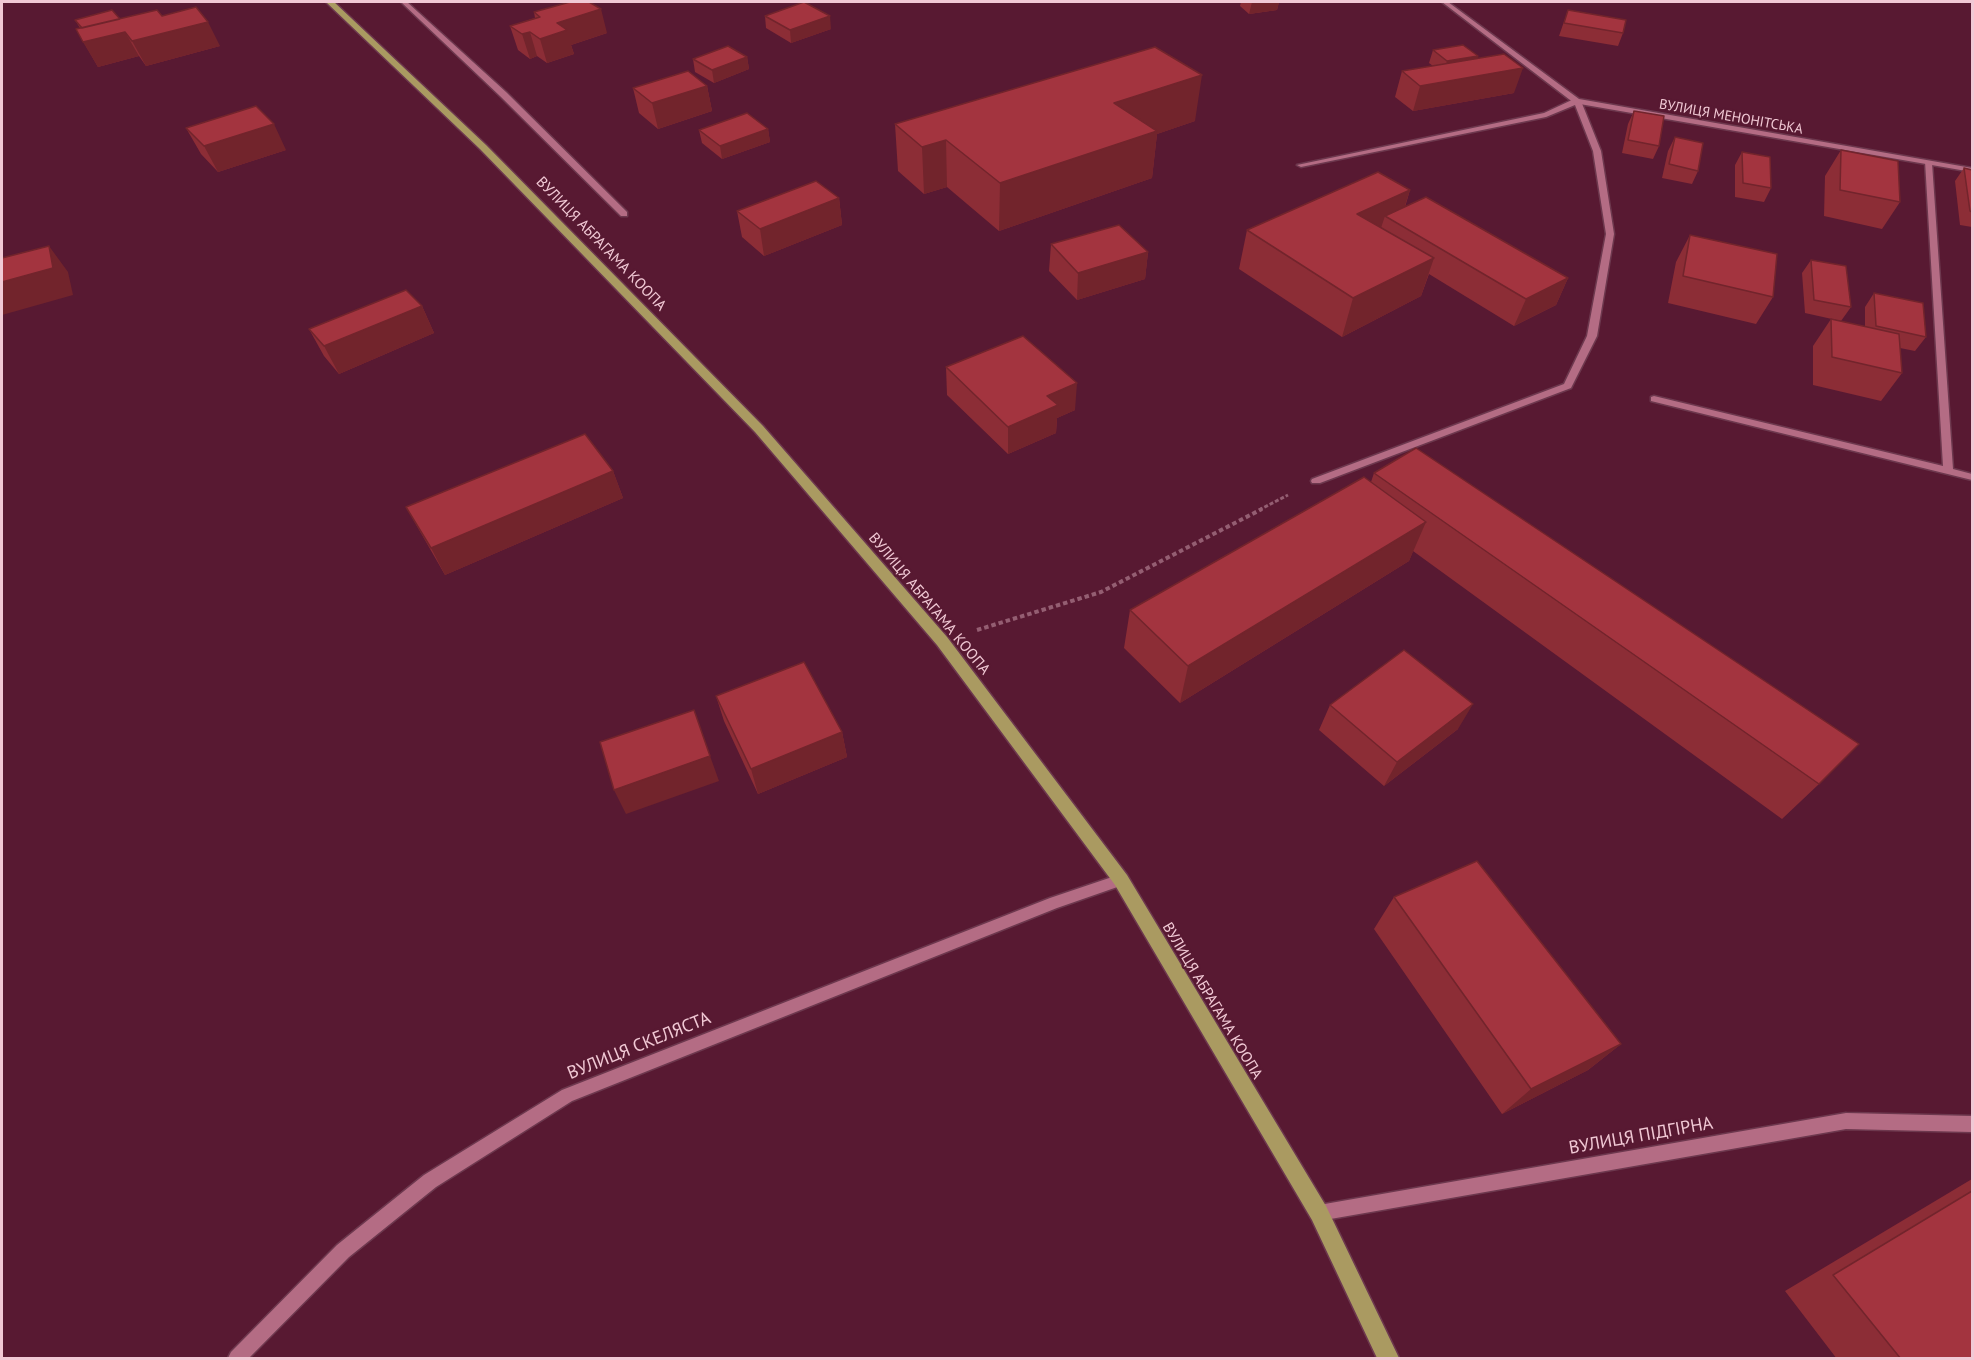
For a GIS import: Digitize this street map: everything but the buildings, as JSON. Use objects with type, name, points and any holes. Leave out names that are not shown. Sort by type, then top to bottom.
[{"type":"main road","name":"ВУЛИЦЯ АБРАГАМА КООПА","points":[[330,2],[483,147],[759,429],[942,640],[1121,880],[1319,1213],[1388,1359]]},
{"type":"street","points":[[404,2],[503,94],[624,214]]},
{"type":"street","name":"ВУЛИЦЯ МЕНОНІТСЬКА","points":[[1445,2],[1577,101],[1972,170]]},
{"type":"street","points":[[1301,165],[1546,115],[1577,101],[1597,151],[1610,234],[1592,336],[1568,387],[1316,481]]},
{"type":"street","points":[[1928,163],[1948,469]]},
{"type":"street","points":[[1654,399],[1948,469],[1972,477]]},
{"type":"street","name":"ВУЛИЦЯ СКЕЛЯСТА","points":[[237,1359],[343,1251],[430,1181],[567,1095],[1055,902],[1121,880]]},
{"type":"street","name":"ВУЛИЦЯ ПІДГІРНА","points":[[1319,1213],[1846,1121],[1972,1124]]},
{"type":"path","points":[[942,640],[1101,592],[1316,481]]}]
